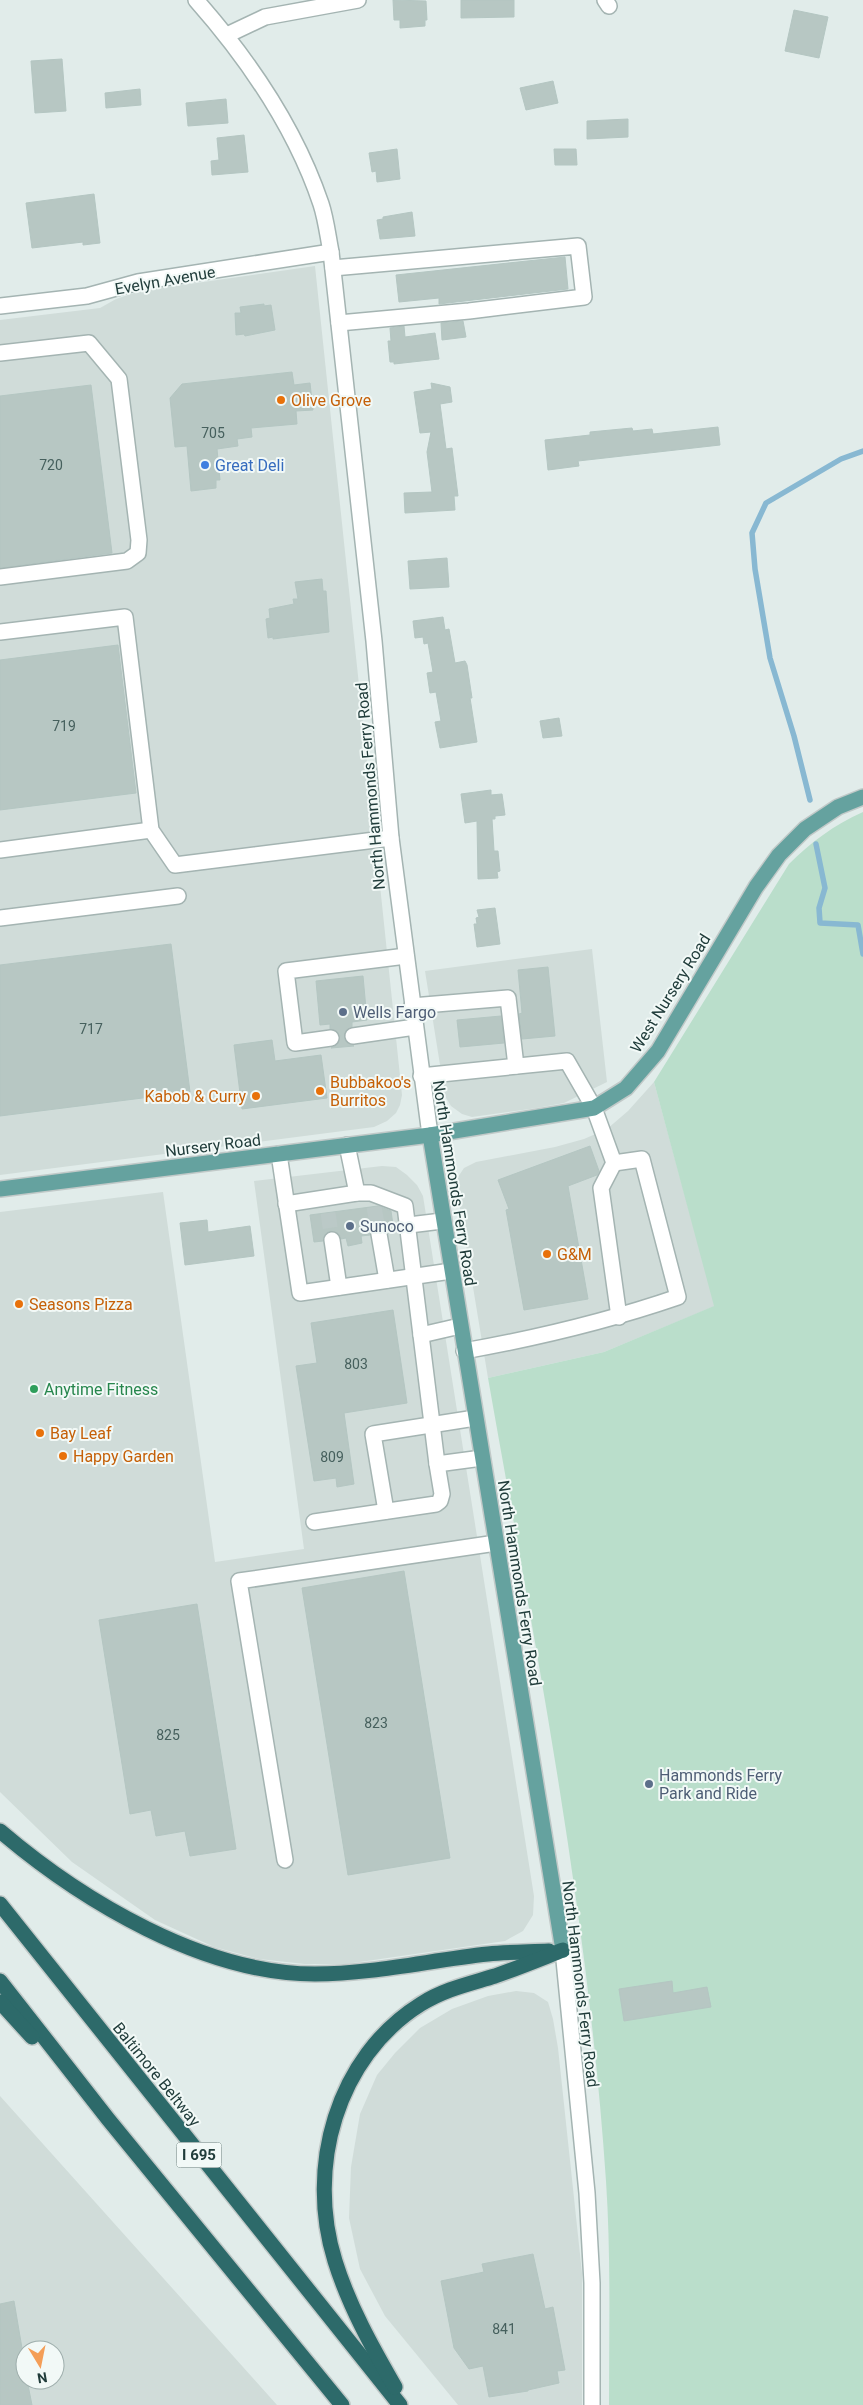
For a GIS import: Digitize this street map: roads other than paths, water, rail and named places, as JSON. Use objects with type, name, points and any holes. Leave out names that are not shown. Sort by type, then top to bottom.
[{"type":"highway","points":[[0,1831],[60,1876],[120,1914],[178,1944],[230,1962],[281,1972],[316,1974],[358,1972],[490,1954],[563,1950]]},
{"type":"highway","name":"Baltimore Beltway","points":[[0,1904],[400,2405]]},
{"type":"highway","points":[[406,2405],[370,2343],[347,2294],[335,2260],[326,2218],[324,2177],[330,2134],[343,2092],[366,2054],[391,2027],[421,2004],[458,1985],[494,1976],[563,1950]]},
{"type":"highway","name":"I 695","points":[[0,1981],[108,2119],[342,2405]]},
{"type":"highway","points":[[0,2002],[108,2119]]},
{"type":"main road","name":"West Nursery Road","points":[[430,1135],[594,1108],[626,1088],[658,1051],[756,887],[779,855],[805,829],[838,807],[863,797]]},
{"type":"main road","name":"Nursery Road","points":[[0,1189],[430,1135]]},
{"type":"main road","name":"North Hammonds Ferry Road","points":[[430,1135],[442,1221],[563,1950]]},
{"type":"street","name":"North Hammonds Ferry Road","points":[[196,0],[227,35],[272,100],[302,156],[321,206],[331,252],[375,650],[391,838],[430,1135]]},
{"type":"street","points":[[227,35],[265,18],[358,0]]},
{"type":"street","points":[[333,268],[578,246],[584,298],[339,323]]},
{"type":"street","name":"Evelyn Avenue","points":[[0,306],[87,296],[138,282],[331,252]]},
{"type":"street","points":[[0,353],[89,343],[119,378],[139,540],[138,553],[127,561],[0,577]]},
{"type":"street","points":[[0,632],[125,617],[151,830],[175,865],[391,838]]},
{"type":"street","points":[[0,850],[151,830]]},
{"type":"street","points":[[0,918],[178,896]]},
{"type":"street","points":[[331,1038],[295,1043],[286,971],[406,956]]},
{"type":"street","points":[[412,1006],[508,998],[516,1066]]},
{"type":"street","points":[[353,1036],[415,1027]]},
{"type":"street","points":[[421,1076],[567,1062],[594,1108],[614,1163],[601,1188],[619,1317]]},
{"type":"street","points":[[347,1145],[367,1198]]},
{"type":"street","points":[[279,1154],[300,1292],[451,1271]]},
{"type":"street","points":[[464,1351],[525,1340],[619,1317],[678,1297],[642,1159],[614,1163]]},
{"type":"street","points":[[286,1204],[327,1206],[367,1198],[406,1206],[420,1335],[442,1494],[440,1501],[436,1504],[314,1522]]},
{"type":"street","points":[[409,1226],[442,1221]]},
{"type":"street","points":[[379,1234],[386,1280]]},
{"type":"street","points":[[332,1240],[339,1287]]},
{"type":"street","points":[[420,1335],[460,1326]]},
{"type":"street","points":[[386,1511],[373,1434],[475,1418]]},
{"type":"street","points":[[437,1464],[482,1458]]},
{"type":"street","points":[[285,1860],[239,1581],[496,1543]]},
{"type":"street","name":"North Hammonds Ferry Road","points":[[563,1950],[587,2193],[592,2283],[592,2405]]},
{"type":"waterway","points":[[810,800],[794,736],[770,658],[755,569],[752,533],[766,503],[841,459],[863,451]]},
{"type":"waterway","points":[[816,844],[825,888],[819,908],[820,923],[858,925],[863,954]]},
{"type":"tunnel","points":[[374,1207],[379,1234]]},
{"type":"tunnel","points":[[328,1213],[332,1240]]},
{"type":"place","name":"Olive Grove","points":[[281,400]]},
{"type":"place","name":"Great Deli","points":[[205,465]]},
{"type":"place","name":"Wells Fargo","points":[[343,1012]]},
{"type":"place","name":"Bubbakoo's Burritos","points":[[320,1091]]},
{"type":"place","name":"Kabob & Curry","points":[[256,1096]]},
{"type":"place","name":"Sunoco","points":[[350,1226]]},
{"type":"place","name":"G&M","points":[[547,1254]]},
{"type":"place","name":"Seasons Pizza","points":[[19,1304]]},
{"type":"place","name":"Anytime Fitness","points":[[34,1389]]},
{"type":"place","name":"Bay Leaf","points":[[40,1433]]},
{"type":"place","name":"Happy Garden","points":[[63,1456]]},
{"type":"place","name":"Hammonds Ferry Park and Ride","points":[[649,1784]]}]
